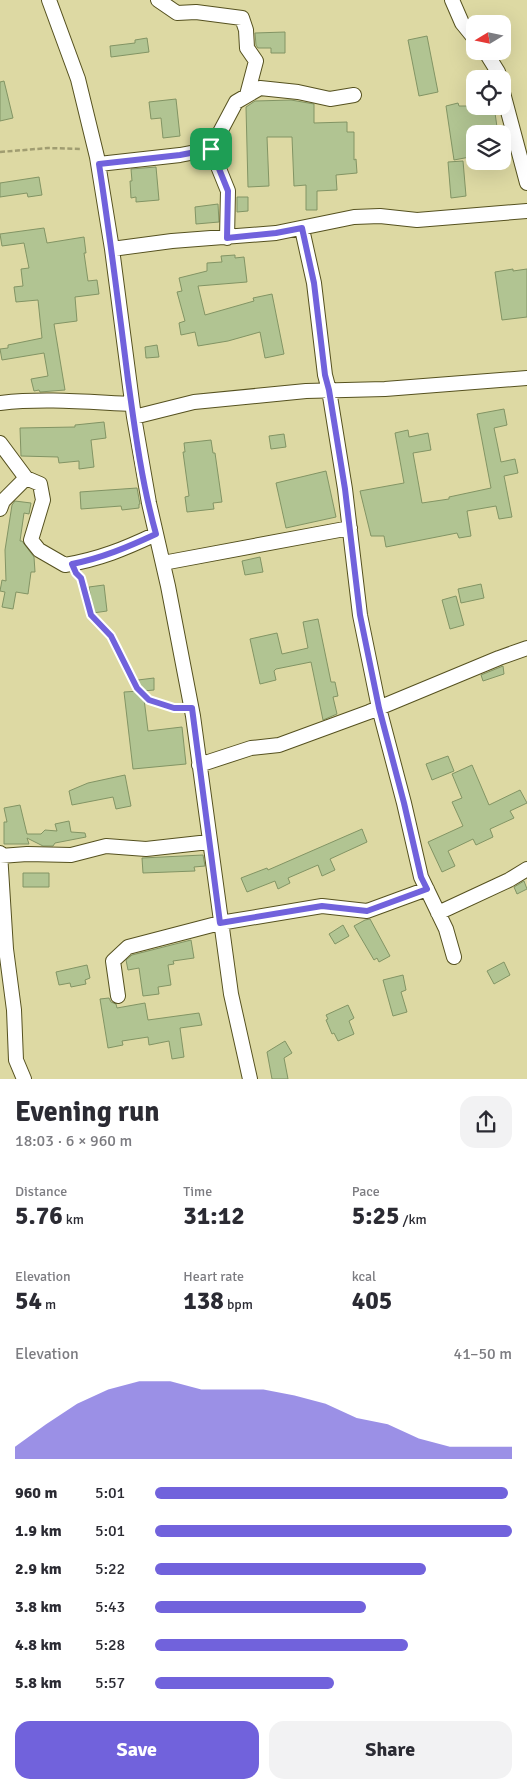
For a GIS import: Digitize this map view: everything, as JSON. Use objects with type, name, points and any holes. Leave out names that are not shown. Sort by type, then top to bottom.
[{"type":"street","points":[[49,0],[78,79],[99,164],[133,411],[149,504],[163,563],[192,708],[231,994],[250,1079]]},
{"type":"street","points":[[158,0],[177,13],[196,12],[242,18],[246,30],[247,48],[256,61],[248,95]]},
{"type":"street","points":[[452,0],[466,28]]},
{"type":"street","points":[[211,149],[236,102],[260,88],[298,92],[330,99],[354,95]]},
{"type":"street","points":[[509,115],[527,183]]},
{"type":"street","points":[[99,164],[180,155],[211,149]]},
{"type":"street","points":[[211,149],[228,191],[227,238]]},
{"type":"street","points":[[112,249],[172,241],[276,233],[354,217],[380,216],[417,220],[527,211]]},
{"type":"street","points":[[302,228],[314,283],[325,375],[329,390],[350,528],[360,615],[379,708],[421,877],[446,929],[454,957]]},
{"type":"street","points":[[0,403],[27,400],[63,400],[133,411],[194,402],[329,390],[385,389],[527,378]]},
{"type":"street","points":[[0,443],[26,478],[40,484],[42,500],[31,540],[39,550],[65,565],[94,560],[127,548],[156,534]]},
{"type":"street","points":[[0,509],[2,501],[26,478]]},
{"type":"street","points":[[163,563],[350,528]]},
{"type":"street","points":[[199,765],[251,748],[279,745],[379,708],[498,658],[527,648]]},
{"type":"street","points":[[24,1079],[16,1060],[14,1010],[6,949],[0,855],[71,855],[106,846],[146,849],[209,842]]},
{"type":"street","points":[[438,913],[509,880],[527,868]]},
{"type":"street","points":[[118,996],[113,962],[128,948],[220,923],[322,906],[367,911],[427,889]]},
{"type":"path","points":[[0,152],[48,148],[96,150]]},
{"type":"path","points":[[72,564],[76,573],[81,578],[91,615],[111,636],[137,688],[149,700],[174,708],[192,708]]},
{"type":"building","points":[[285,32],[285,53],[271,53],[271,48],[258,48],[256,45],[255,33]]},
{"type":"building","points":[[427,36],[438,92],[419,96],[408,40]]},
{"type":"building","points":[[147,38],[149,52],[111,57],[110,46],[135,43],[135,40]]},
{"type":"building","points":[[4,81],[13,118],[0,121],[0,82]]},
{"type":"building","points":[[176,99],[180,136],[163,138],[161,118],[151,119],[149,102]]},
{"type":"building","points":[[291,100],[314,104],[314,123],[347,122],[347,132],[354,132],[354,160],[356,159],[357,173],[336,175],[337,190],[317,191],[317,210],[306,210],[306,185],[294,186],[292,137],[267,137],[269,186],[248,187],[246,107],[255,101]]},
{"type":"building","points":[[458,103],[459,106],[466,106],[466,115],[495,115],[497,125],[466,125],[466,158],[454,160],[446,106]]},
{"type":"building","points":[[463,161],[466,196],[451,198],[448,162]]},
{"type":"building","points":[[156,167],[159,200],[136,202],[136,197],[131,198],[131,169]]},
{"type":"building","points":[[39,177],[42,195],[28,197],[27,193],[0,197],[0,183]]},
{"type":"building","points":[[237,197],[248,197],[248,211],[237,212]]},
{"type":"building","points":[[218,204],[219,222],[196,224],[195,207]]},
{"type":"building","points":[[44,228],[47,243],[84,237],[88,281],[97,280],[99,294],[75,297],[77,321],[54,324],[65,390],[40,392],[39,390],[34,391],[31,379],[48,376],[44,353],[2,360],[0,349],[8,348],[8,345],[42,338],[38,300],[16,302],[14,287],[23,286],[21,269],[29,268],[24,243],[2,246],[0,234]]},
{"type":"building","points":[[235,255],[235,258],[244,257],[247,282],[198,286],[205,315],[254,301],[253,298],[272,294],[284,354],[265,358],[260,332],[228,341],[198,346],[195,332],[181,335],[179,323],[185,321],[177,292],[182,291],[179,278],[207,271],[207,263],[222,262],[221,256]]},
{"type":"building","points":[[513,269],[513,271],[527,269],[527,317],[502,320],[495,272]]},
{"type":"building","points":[[157,345],[159,357],[146,358],[145,347]]},
{"type":"building","points":[[504,409],[507,425],[494,428],[501,462],[515,459],[518,473],[504,476],[512,517],[499,519],[496,506],[467,511],[471,536],[459,538],[457,533],[386,547],[384,536],[371,536],[360,491],[404,483],[395,433],[408,430],[409,437],[428,433],[431,450],[413,453],[422,503],[449,499],[449,497],[491,488],[477,414]]},
{"type":"building","points":[[104,422],[106,438],[91,440],[94,467],[79,469],[79,461],[59,463],[58,457],[21,456],[20,428],[75,427],[75,425]]},
{"type":"building","points":[[284,434],[286,447],[271,449],[269,436]]},
{"type":"building","points":[[211,440],[213,453],[215,453],[222,502],[213,503],[214,509],[187,512],[185,497],[189,496],[183,452],[185,452],[184,443]]},
{"type":"building","points":[[326,471],[336,517],[286,528],[276,483]]},
{"type":"building","points":[[137,488],[139,508],[122,510],[121,506],[81,509],[80,492]]},
{"type":"building","points":[[15,501],[31,503],[29,514],[24,513],[20,541],[22,541],[34,557],[35,572],[31,572],[28,594],[16,592],[13,609],[2,607],[5,592],[0,591],[2,580],[6,581],[5,550],[12,505]]},
{"type":"building","points":[[260,557],[263,572],[245,575],[242,561]]},
{"type":"building","points":[[481,584],[484,598],[461,603],[458,589]]},
{"type":"building","points":[[104,585],[107,611],[93,613],[89,587]]},
{"type":"building","points":[[456,596],[464,625],[450,629],[442,600]]},
{"type":"building","points":[[318,619],[331,682],[335,682],[338,696],[333,697],[337,714],[323,720],[311,662],[276,669],[274,671],[276,680],[260,684],[250,639],[277,633],[282,654],[308,648],[303,622]]},
{"type":"building","points":[[503,666],[504,674],[483,681],[481,675]]},
{"type":"building","points":[[154,678],[154,690],[143,691],[148,731],[182,727],[186,764],[133,769],[124,692],[140,691],[138,680]]},
{"type":"building","points":[[448,756],[454,771],[432,780],[426,764]]},
{"type":"building","points":[[472,765],[489,805],[520,790],[527,803],[510,811],[514,818],[490,829],[493,837],[476,845],[473,839],[448,851],[455,866],[442,872],[428,842],[463,826],[452,802],[462,798],[452,774]]},
{"type":"building","points":[[125,775],[131,806],[116,809],[113,797],[72,805],[69,791],[88,783]]},
{"type":"building","points":[[20,805],[27,834],[41,834],[45,830],[57,831],[55,824],[69,821],[71,832],[85,833],[86,837],[55,843],[53,846],[43,846],[27,838],[29,844],[4,844],[4,822],[7,822],[4,808]]},
{"type":"building","points":[[362,829],[367,842],[330,859],[335,870],[322,876],[318,865],[288,878],[290,883],[278,889],[275,881],[247,892],[241,878],[267,868],[268,870]]},
{"type":"building","points":[[203,855],[205,866],[194,867],[195,871],[143,873],[142,858]]},
{"type":"building","points":[[23,873],[49,873],[49,887],[23,887]]},
{"type":"building","points":[[524,881],[527,889],[517,894],[514,887]]},
{"type":"building","points":[[370,919],[390,956],[379,962],[377,958],[374,960],[354,926]]},
{"type":"building","points":[[343,925],[349,936],[335,944],[329,934]]},
{"type":"building","points":[[191,940],[194,958],[173,961],[174,964],[168,965],[171,985],[158,987],[159,994],[143,996],[139,968],[128,970],[126,960],[132,955]]},
{"type":"building","points":[[504,962],[510,975],[494,984],[487,971]]},
{"type":"building","points":[[87,965],[90,978],[85,980],[86,984],[71,987],[70,983],[59,985],[56,972]]},
{"type":"building","points":[[403,975],[406,990],[401,992],[407,1012],[393,1016],[383,980]]},
{"type":"building","points":[[109,998],[111,1002],[116,1004],[117,1008],[145,1003],[148,1020],[199,1013],[202,1025],[180,1028],[184,1057],[172,1059],[169,1041],[149,1045],[148,1037],[122,1041],[123,1045],[108,1048],[100,999]]},
{"type":"building","points":[[348,1005],[354,1018],[349,1021],[354,1034],[338,1041],[334,1033],[332,1034],[326,1020],[328,1019],[326,1015]]},
{"type":"building","points":[[285,1041],[292,1053],[284,1058],[288,1079],[272,1079],[267,1052]]},
{"type":"route","points":[[211,149],[228,191],[227,238],[276,233],[302,228],[314,283],[325,375],[345,489],[360,615],[379,708],[421,877],[427,889],[367,911],[322,906],[220,923],[192,708],[174,708],[149,700],[137,688],[111,636],[91,615],[81,578],[76,573],[72,564],[94,560],[127,548],[156,534],[134,417],[99,164],[180,155],[211,149]]}]
